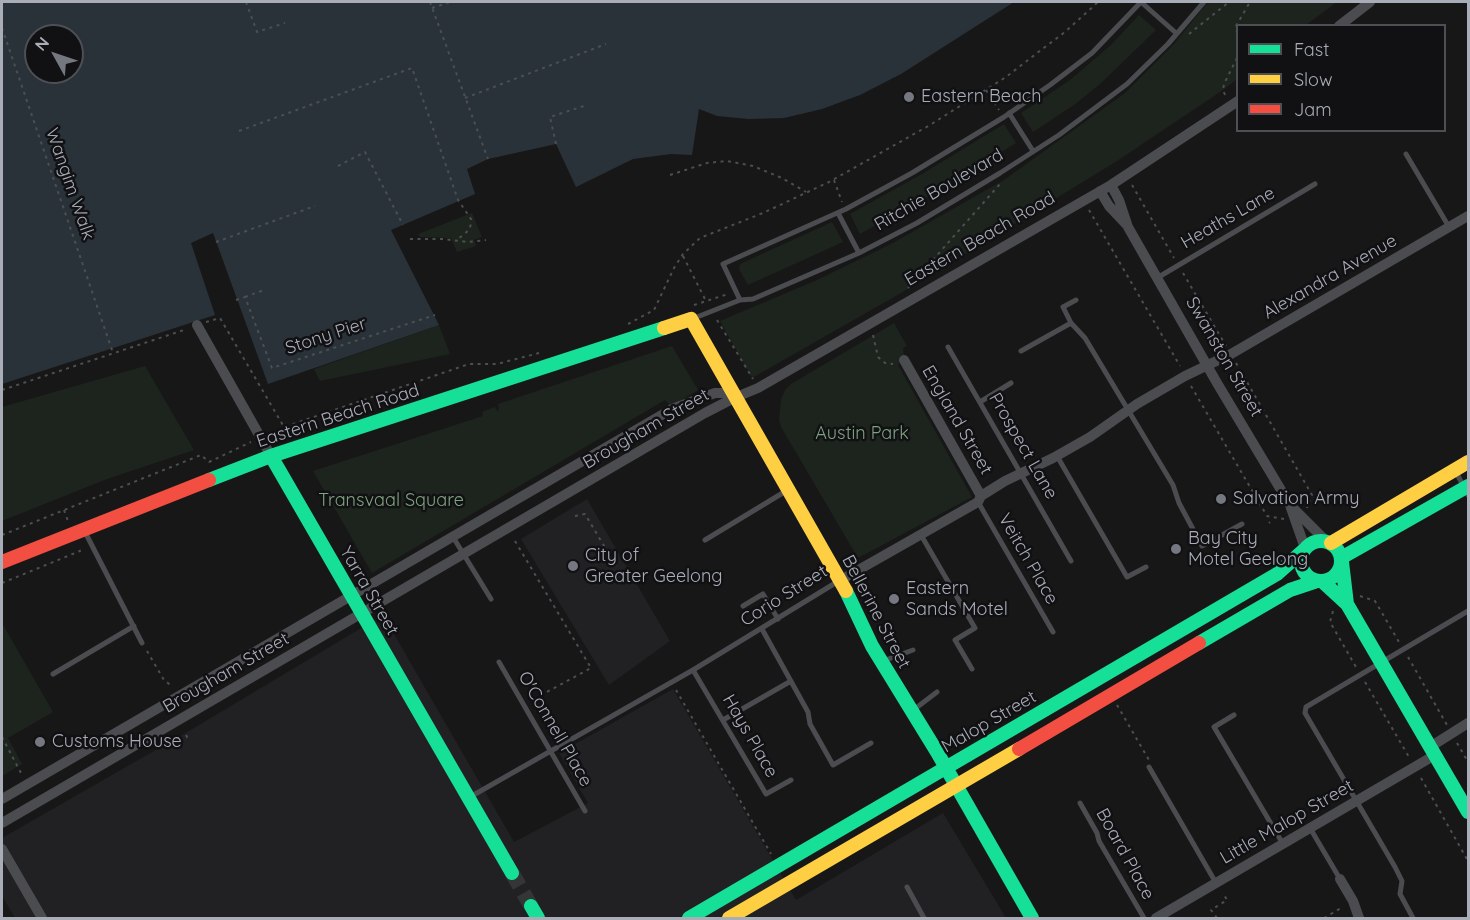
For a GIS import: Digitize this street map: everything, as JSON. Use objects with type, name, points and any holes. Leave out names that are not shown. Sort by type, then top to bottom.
[{"type":"street","points":[[1342,24],[1370,2]]},
{"type":"street","name":"Eastern Beach Road","points":[[734,398],[758,388],[1111,185],[1234,103]]},
{"type":"street","name":"Swanston Street","points":[[1111,185],[1128,226],[1157,278],[1290,505],[1304,549]]},
{"type":"street","name":"Swanston Street","points":[[1100,191],[1109,206],[1128,226]]},
{"type":"street","name":"Alexandra Avenue","points":[[1207,366],[1468,216]]},
{"type":"street","name":"Eastern Beach Road","points":[[2,562],[77,527],[271,456],[691,320]]},
{"type":"street","name":"Bellerine Street","points":[[691,320],[839,580],[882,662],[937,752],[1032,918]]},
{"type":"street","name":"Yarra Street","points":[[197,325],[350,596],[512,873]]},
{"type":"street","name":"England Street","points":[[904,360],[979,499]]},
{"type":"street","name":"Corio Street","points":[[839,580],[921,535],[1020,473],[1057,456],[1090,437],[1190,373],[1207,366]]},
{"type":"street","name":"Brougham Street","points":[[2,799],[674,408],[715,393],[724,393],[734,398]]},
{"type":"street","name":"Brougham Street","points":[[2,823],[734,398]]},
{"type":"street","points":[[1468,462],[1329,542],[1313,542],[1304,549],[1301,560],[1308,577],[1319,581],[1347,604],[1468,812]]},
{"type":"street","points":[[576,465],[586,483]]},
{"type":"street","points":[[1319,581],[1336,575],[1342,560],[1467,490]]},
{"type":"street","name":"Swanston Street","points":[[1290,505],[1329,542]]},
{"type":"street","points":[[1329,542],[1340,552],[1347,604]]},
{"type":"street","name":"Malop Street","points":[[689,918],[1277,574],[1304,549]]},
{"type":"street","name":"Malop Street","points":[[729,918],[1290,590],[1319,581]]},
{"type":"street","points":[[1208,615],[1218,632]]},
{"type":"street","points":[[1105,675],[1113,694]]},
{"type":"street","name":"Little Malop Street","points":[[1156,918],[1219,888],[1283,844],[1357,801],[1433,751],[1468,723]]},
{"type":"street","points":[[2,849],[42,918]]},
{"type":"street","points":[[1340,879],[1353,901],[1359,918]]},
{"type":"street","points":[[531,906],[538,918]]},
{"type":"lane","name":"Ritchie Boulevard","points":[[740,300],[723,264],[846,209],[912,173],[1006,115],[1057,81],[1092,53],[1141,2],[1176,33]]},
{"type":"lane","name":"Ritchie Boulevard","points":[[691,320],[740,300],[753,299],[859,253],[917,223],[999,173],[1127,84],[1168,44],[1204,2]]},
{"type":"lane","points":[[1006,115],[1033,151]]},
{"type":"lane","points":[[1406,154],[1449,227]]},
{"type":"lane","name":"Heaths Lane","points":[[1157,278],[1315,184]]},
{"type":"lane","points":[[838,213],[859,253]]},
{"type":"lane","points":[[1076,300],[1063,307],[1071,323],[1085,338],[1173,485],[1179,503],[1202,546],[1242,524]]},
{"type":"lane","points":[[1021,351],[1071,323]]},
{"type":"lane","name":"Prospect Lane","points":[[948,347],[1071,561]]},
{"type":"lane","points":[[980,402],[1011,383]]},
{"type":"lane","points":[[1057,456],[1127,577],[1146,567]]},
{"type":"lane","points":[[1455,471],[1467,490]]},
{"type":"lane","points":[[705,540],[788,490]]},
{"type":"lane","name":"Veitch Place","points":[[979,499],[1053,632]]},
{"type":"lane","points":[[77,527],[142,643]]},
{"type":"lane","points":[[921,535],[975,628],[955,640],[972,669]]},
{"type":"lane","points":[[453,537],[491,599]]},
{"type":"lane","name":"Corio Street","points":[[469,798],[693,670],[839,580]]},
{"type":"lane","points":[[743,606],[764,594],[778,619]]},
{"type":"lane","points":[[1413,918],[1400,894],[1402,881],[1395,867],[1305,713],[1306,707],[1468,611]]},
{"type":"lane","points":[[53,674],[134,626]]},
{"type":"lane","points":[[762,629],[808,712],[810,724],[833,765],[871,743]]},
{"type":"lane","points":[[882,662],[913,650]]},
{"type":"lane","name":"O'Connell Place","points":[[499,662],[585,811]]},
{"type":"lane","name":"Hays Place","points":[[693,670],[766,794],[790,780]]},
{"type":"lane","points":[[723,720],[791,681]]},
{"type":"lane","points":[[911,712],[937,692]]},
{"type":"lane","points":[[1234,715],[1215,727],[1283,844]]},
{"type":"lane","points":[[1149,767],[1219,888]]},
{"type":"lane","name":"Board Place","points":[[1080,803],[1099,841],[1144,918]]},
{"type":"lane","points":[[1310,828],[1340,879]]},
{"type":"lane","points":[[907,887],[924,918]]},
{"type":"path","points":[[246,2],[257,32],[285,23]]},
{"type":"path","points":[[429,2],[488,159]]},
{"type":"path","points":[[432,8],[450,2]]},
{"type":"path","points":[[628,324],[654,310],[674,268],[683,254],[700,238],[763,213],[834,180],[930,125],[986,90],[1065,32],[1098,2]]},
{"type":"path","points":[[1168,44],[1174,44],[1185,37],[1229,2]]},
{"type":"path","points":[[1237,24],[1250,2]]},
{"type":"path","name":"Wangim Walk","points":[[2,28],[113,353]]},
{"type":"path","points":[[465,98],[606,44]]},
{"type":"path","points":[[1234,103],[1223,90],[1236,60]]},
{"type":"path","points":[[239,131],[412,68],[458,200],[471,219],[469,230],[457,240]]},
{"type":"path","points":[[986,90],[1006,115]]},
{"type":"path","points":[[556,144],[550,117],[587,105]]},
{"type":"path","points":[[338,166],[365,152],[403,225]]},
{"type":"path","points":[[670,175],[707,163],[726,161],[753,166],[782,178],[806,192]]},
{"type":"path","points":[[902,294],[1004,180],[999,173]]},
{"type":"path","points":[[1126,175],[1224,342]]},
{"type":"path","points":[[834,180],[846,209]]},
{"type":"path","points":[[1083,200],[1182,370]]},
{"type":"path","points":[[216,242],[315,206]]},
{"type":"path","points":[[410,239],[468,242],[486,240]]},
{"type":"path","points":[[683,254],[706,301],[736,291]]},
{"type":"path","points":[[236,300],[264,290]]},
{"type":"path","name":"Stony Pier","points":[[245,297],[272,368],[435,315]]},
{"type":"path","points":[[2,390],[220,318],[284,427]]},
{"type":"path","points":[[717,320],[753,380]]},
{"type":"path","points":[[872,333],[877,355],[882,361],[889,364],[904,360]]},
{"type":"path","points":[[2,535],[201,455],[209,462],[284,427],[470,364],[497,364],[543,352]]},
{"type":"path","points":[[1239,367],[1312,495]]},
{"type":"path","points":[[1190,383],[1267,516],[1295,521]]},
{"type":"path","points":[[64,510],[77,527]]},
{"type":"path","points":[[575,516],[585,514],[622,576]]},
{"type":"path","points":[[515,541],[591,668],[525,704]]},
{"type":"path","points":[[2,583],[80,551]]},
{"type":"path","points":[[1375,601],[1445,723]]},
{"type":"path","points":[[1330,622],[1410,759]]},
{"type":"path","points":[[148,652],[159,672]]},
{"type":"path","points":[[676,690],[771,854]]},
{"type":"path","points":[[1113,694],[1148,758],[1149,767]]},
{"type":"path","points":[[2,715],[2,721]]},
{"type":"path","points":[[186,735],[188,739]]},
{"type":"path","points":[[2,737],[21,773]]},
{"type":"path","points":[[1459,746],[1468,762]]},
{"type":"path","points":[[1419,775],[1468,861]]},
{"type":"path","points":[[1216,918],[1211,910],[1227,900],[1219,888]]},
{"type":"path","points":[[1324,918],[1353,901]]},
{"type":"shaded area","points":[[2,2],[1014,2],[901,74],[860,95],[822,109],[784,118],[749,119],[717,116],[699,109],[692,155],[671,154],[633,159],[576,187],[556,144],[488,159],[467,169],[475,194],[391,230],[439,325],[268,384],[213,233],[191,243],[215,315],[2,384]]},
{"type":"shaded area","points":[[587,499],[670,641],[609,685],[521,539]]},
{"type":"shaded area","points":[[383,615],[514,842],[588,803],[559,753],[673,689],[796,900],[943,813],[1006,918],[15,918],[2,896],[2,838],[194,728]]},
{"type":"green space","points":[[1208,2],[1337,2],[1307,24],[1236,24],[1236,80],[1223,90],[1117,161],[901,293],[752,378],[720,321],[817,280],[891,244],[1004,180],[1125,93],[1174,44]]},
{"type":"green space","points":[[1139,15],[1156,30],[1100,84],[1074,105],[1033,132],[1021,113],[1070,80],[1111,45]]},
{"type":"green space","points":[[1004,124],[1016,143],[933,194],[860,234],[850,214]]},
{"type":"green space","points":[[472,213],[482,237],[474,240],[476,246],[457,252],[451,238],[420,237],[418,234]]},
{"type":"green space","points":[[832,222],[843,242],[748,285],[739,269],[740,264]]},
{"type":"green space","name":"Austin Park","points":[[894,323],[907,346],[903,348],[904,356],[898,365],[972,497],[858,558],[781,427],[779,419],[781,400],[785,390],[791,384]]},
{"type":"green space","points":[[439,325],[450,354],[320,381],[314,369]]},
{"type":"green space","name":"Transvaal Square","points":[[672,346],[698,390],[671,406],[665,400],[372,573],[313,471],[483,416],[482,412],[495,407],[497,411],[499,410],[498,404]]},
{"type":"green space","points":[[145,366],[194,450],[107,479],[2,521],[2,407]]},
{"type":"green space","points":[[2,623],[53,712],[8,738],[22,764],[2,776]]},
{"type":"tunnel","points":[[512,873],[531,906]]},
{"type":"traffic: fast","points":[[209,480],[271,456],[664,328]]},
{"type":"traffic: fast","points":[[271,456],[512,873]]},
{"type":"traffic: fast","points":[[1341,558],[1468,486]]},
{"type":"traffic: fast","points":[[1321,541],[1329,542],[1335,547],[1340,553],[1341,561],[1340,569],[1335,575],[1329,580],[1321,581],[1313,580],[1307,575],[1302,569],[1301,561],[1302,553],[1307,547],[1313,542],[1321,541]]},
{"type":"traffic: fast","points":[[689,918],[1277,574],[1304,550]]},
{"type":"traffic: fast","points":[[1342,562],[1347,604]]},
{"type":"traffic: fast","points":[[1199,643],[1290,590],[1317,581]]},
{"type":"traffic: fast","points":[[1322,581],[1347,604],[1468,812]]},
{"type":"traffic: fast","points":[[846,591],[872,646],[937,752],[1032,918]]},
{"type":"traffic: fast","points":[[531,906],[538,918]]},
{"type":"traffic: slow","points":[[664,328],[691,319],[846,591]]},
{"type":"traffic: slow","points":[[1331,543],[1468,462]]},
{"type":"traffic: slow","points":[[729,918],[1019,749]]},
{"type":"traffic: jam","points":[[2,562],[209,480]]},
{"type":"traffic: jam","points":[[1019,749],[1199,643]]},
{"type":"place","name":"Eastern Beach","points":[[909,97]]},
{"type":"place","name":"Salvation Army","points":[[1221,499]]},
{"type":"place","name":"Bay City Motel Geelong","points":[[1176,549]]},
{"type":"place","name":"City of Greater Geelong","points":[[573,566]]},
{"type":"place","name":"Eastern Sands Motel","points":[[894,599]]},
{"type":"place","name":"Customs House","points":[[40,742]]}]
